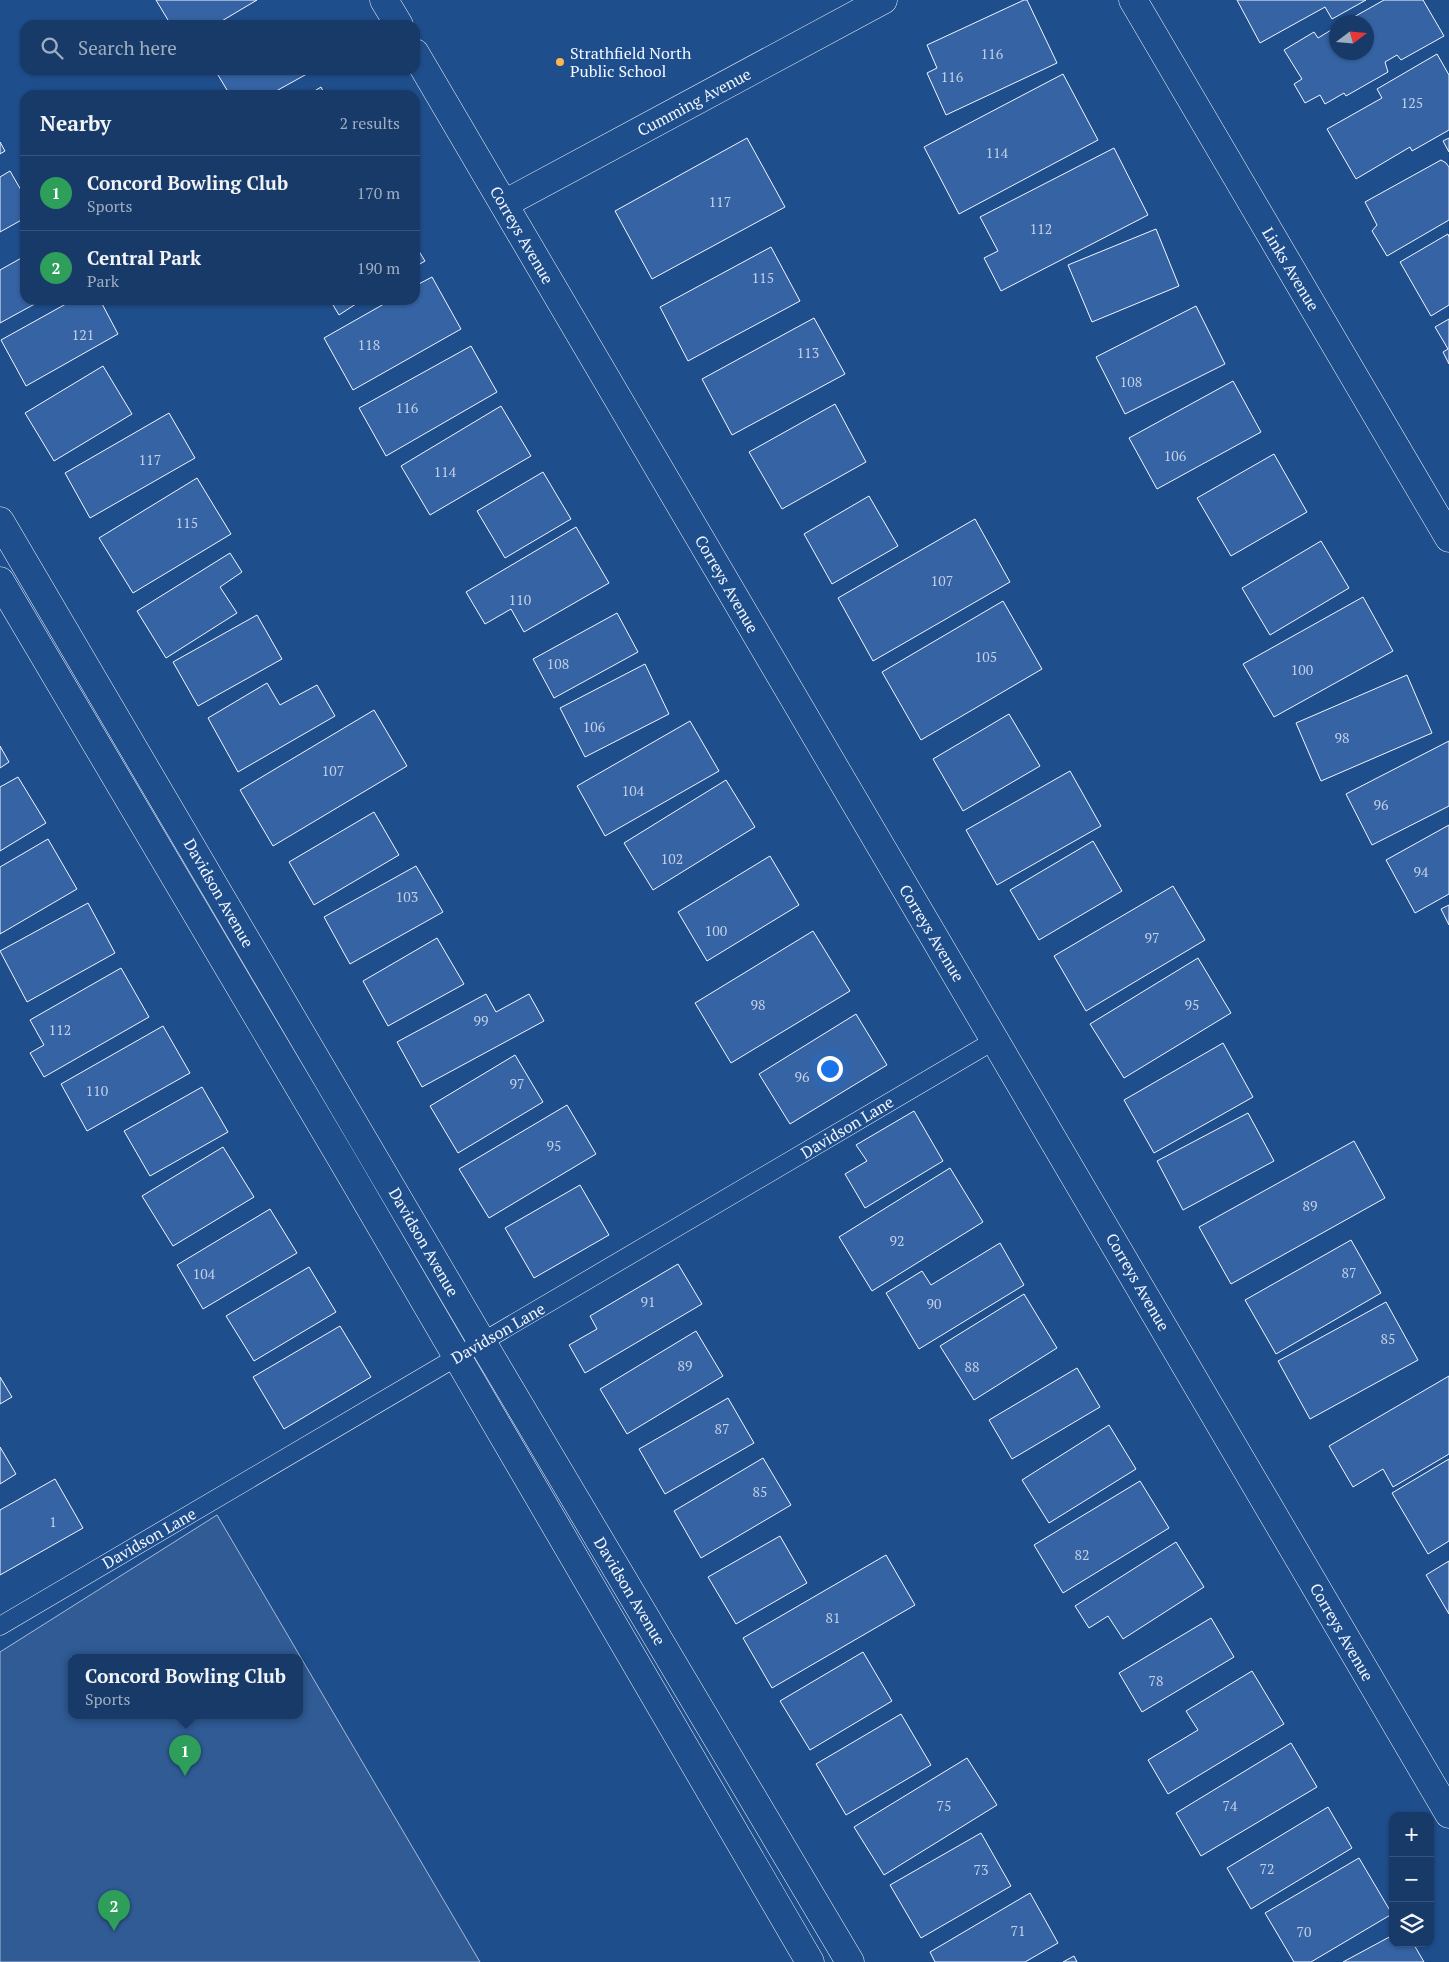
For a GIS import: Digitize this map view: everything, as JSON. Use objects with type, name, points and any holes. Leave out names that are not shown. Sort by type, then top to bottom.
[{"type":"street","points":[[384,0],[396,20]]},
{"type":"street","name":"Cumming Avenue","points":[[504,204],[883,0]]},
{"type":"street","name":"Links Avenue","points":[[1133,0],[1449,538]]},
{"type":"street","name":"Correys Avenue","points":[[420,61],[1449,1814]]},
{"type":"street","name":"Davidson Avenue","points":[[0,521],[482,1342],[850,1962]]},
{"type":"street","name":"Davidson Avenue","points":[[0,581],[343,1161],[456,1358],[810,1962]]},
{"type":"lane","name":"Davidson Lane","points":[[0,1626],[995,1040]]},
{"type":"shaded area","points":[[217,1515],[299,1654],[68,1654],[68,1719],[303,1719],[303,1661],[480,1962],[0,1962],[0,1652]]},
{"type":"building","points":[[156,0],[257,0],[223,20],[168,20]]},
{"type":"building","points":[[1027,0],[1057,63],[946,115],[927,73],[937,68],[927,45]]},
{"type":"building","points":[[1237,0],[1366,0],[1339,15],[1330,15],[1325,7],[1260,43]]},
{"type":"building","points":[[1384,0],[1423,0],[1444,36],[1401,60],[1397,55],[1385,62],[1388,72],[1346,96],[1344,93],[1325,104],[1320,95],[1305,103],[1294,84],[1302,79],[1284,50],[1314,32],[1318,38],[1329,31],[1329,60],[1374,60],[1374,15],[1357,15]]},
{"type":"building","points":[[1437,54],[1449,75],[1449,130],[1412,151],[1410,147],[1356,179],[1327,129],[1382,98],[1377,89]]},
{"type":"building","points":[[1063,74],[1098,140],[959,214],[924,147]]},
{"type":"building","points":[[218,75],[305,75],[278,90],[227,90]]},
{"type":"building","points":[[747,138],[785,207],[652,279],[615,211]]},
{"type":"building","points":[[1449,138],[1449,152],[1443,141]]},
{"type":"building","points":[[0,142],[5,151],[0,154]]},
{"type":"building","points":[[1114,148],[1148,215],[1001,291],[984,258],[998,251],[980,217]]},
{"type":"building","points":[[1441,160],[1449,167],[1449,220],[1387,256],[1372,231],[1377,225],[1365,202]]},
{"type":"building","points":[[10,171],[20,188],[20,221],[0,232],[0,177]]},
{"type":"building","points":[[1156,229],[1179,286],[1092,322],[1068,265]]},
{"type":"building","points":[[1448,234],[1449,305],[1431,316],[1400,262]]},
{"type":"building","points":[[771,247],[800,301],[688,361],[660,307]]},
{"type":"building","points":[[420,253],[425,261],[420,264]]},
{"type":"building","points":[[20,259],[20,305],[33,305],[0,323],[0,270]]},
{"type":"building","points":[[432,277],[461,329],[353,390],[324,338],[382,305],[420,305],[420,283]]},
{"type":"building","points":[[64,305],[103,305],[118,334],[26,386],[1,340]]},
{"type":"building","points":[[333,305],[354,305],[339,315]]},
{"type":"building","points":[[1196,306],[1225,364],[1125,414],[1096,357]]},
{"type":"building","points":[[814,318],[845,374],[732,435],[702,379]]},
{"type":"building","points":[[1449,319],[1449,364],[1443,352],[1448,349],[1435,327]]},
{"type":"building","points":[[471,346],[497,392],[386,456],[359,408]]},
{"type":"building","points":[[103,366],[132,414],[54,461],[25,413]]},
{"type":"building","points":[[1233,381],[1261,432],[1157,489],[1129,438]]},
{"type":"building","points":[[835,404],[866,462],[782,509],[749,452]]},
{"type":"building","points":[[501,406],[531,456],[430,515],[401,466]]},
{"type":"building","points":[[169,413],[195,458],[90,518],[65,473]]},
{"type":"building","points":[[1274,454],[1307,512],[1231,556],[1197,498]]},
{"type":"building","points":[[543,472],[571,519],[505,558],[477,511]]},
{"type":"building","points":[[197,478],[231,534],[133,593],[99,538]]},
{"type":"building","points":[[869,496],[898,546],[832,584],[804,534]]},
{"type":"building","points":[[975,519],[1010,582],[873,661],[838,598]]},
{"type":"building","points":[[576,527],[609,583],[524,632],[511,609],[485,624],[466,592]]},
{"type":"building","points":[[1321,541],[1349,588],[1270,635],[1242,588]]},
{"type":"building","points":[[230,553],[242,572],[220,587],[237,613],[166,658],[137,611]]},
{"type":"building","points":[[1363,597],[1393,651],[1274,717],[1243,664]]},
{"type":"building","points":[[1003,601],[1042,669],[921,740],[882,672]]},
{"type":"building","points":[[617,613],[638,652],[554,698],[533,659]]},
{"type":"building","points":[[257,615],[282,659],[198,706],[173,662]]},
{"type":"building","points":[[645,664],[669,714],[585,757],[560,708]]},
{"type":"building","points":[[1407,675],[1432,733],[1321,781],[1296,723]]},
{"type":"building","points":[[267,683],[280,705],[317,685],[335,716],[238,772],[208,718]]},
{"type":"building","points":[[374,710],[407,766],[273,846],[240,790]]},
{"type":"building","points":[[1009,714],[1040,766],[963,811],[933,759]]},
{"type":"building","points":[[690,721],[719,771],[605,836],[577,786]]},
{"type":"building","points":[[1449,741],[1449,806],[1372,845],[1346,794]]},
{"type":"building","points":[[0,746],[9,762],[0,768]]},
{"type":"building","points":[[1070,771],[1101,826],[997,885],[966,830]]},
{"type":"building","points":[[18,777],[46,823],[0,851],[0,787]]},
{"type":"building","points":[[726,780],[755,827],[653,890],[624,843]]},
{"type":"building","points":[[374,812],[399,855],[314,905],[289,862]]},
{"type":"building","points":[[1449,825],[1449,894],[1415,913],[1386,860]]},
{"type":"building","points":[[48,839],[77,889],[0,934],[0,867]]},
{"type":"building","points":[[1093,841],[1122,891],[1039,940],[1010,890]]},
{"type":"building","points":[[770,856],[799,905],[707,961],[678,912]]},
{"type":"building","points":[[416,866],[443,912],[350,964],[324,917]]},
{"type":"building","points":[[1173,886],[1205,940],[1086,1011],[1054,956]]},
{"type":"building","points":[[88,903],[115,953],[27,1002],[0,951]]},
{"type":"building","points":[[1449,905],[1449,925],[1441,909]]},
{"type":"building","points":[[813,931],[850,991],[731,1063],[695,1003]]},
{"type":"building","points":[[437,938],[464,984],[388,1026],[363,981]]},
{"type":"building","points":[[1198,958],[1231,1013],[1124,1078],[1090,1024]]},
{"type":"building","points":[[121,968],[149,1017],[44,1077],[30,1053],[44,1045],[30,1020]]},
{"type":"building","points":[[486,994],[496,1012],[529,994],[544,1021],[422,1087],[397,1042]]},
{"type":"building","points":[[856,1014],[887,1065],[790,1124],[759,1074]]},
{"type":"building","points":[[163,1026],[190,1073],[87,1131],[61,1084]]},
{"type":"building","points":[[1223,1043],[1253,1097],[1154,1153],[1124,1100]]},
{"type":"building","points":[[515,1055],[543,1102],[458,1153],[430,1106]]},
{"type":"building","points":[[202,1087],[228,1132],[150,1176],[124,1131]]},
{"type":"building","points":[[567,1105],[596,1154],[489,1218],[459,1169]]},
{"type":"building","points":[[914,1111],[943,1161],[865,1208],[845,1174],[867,1161],[856,1145]]},
{"type":"building","points":[[1248,1113],[1274,1161],[1183,1210],[1157,1161]]},
{"type":"building","points":[[1354,1141],[1385,1198],[1231,1284],[1199,1227]]},
{"type":"building","points":[[223,1147],[254,1197],[173,1246],[142,1196]]},
{"type":"building","points":[[950,1168],[983,1222],[872,1291],[839,1237]]},
{"type":"building","points":[[580,1185],[609,1235],[534,1278],[505,1228]]},
{"type":"building","points":[[270,1209],[297,1253],[203,1309],[177,1265]]},
{"type":"building","points":[[1351,1240],[1381,1293],[1276,1354],[1245,1300]]},
{"type":"building","points":[[1000,1243],[1024,1285],[919,1349],[886,1293],[922,1271],[931,1285]]},
{"type":"building","points":[[678,1264],[702,1304],[585,1373],[569,1345],[597,1329],[590,1316]]},
{"type":"building","points":[[309,1267],[336,1312],[254,1361],[226,1316]]},
{"type":"building","points":[[1024,1294],[1057,1348],[974,1400],[940,1346]]},
{"type":"building","points":[[1386,1302],[1418,1360],[1310,1419],[1278,1361]]},
{"type":"building","points":[[340,1326],[371,1377],[284,1429],[253,1377]]},
{"type":"building","points":[[696,1331],[723,1376],[627,1434],[600,1389]]},
{"type":"building","points":[[1077,1368],[1100,1407],[1012,1459],[989,1420]]},
{"type":"building","points":[[1449,1376],[1449,1454],[1393,1487],[1383,1469],[1353,1487],[1329,1446]]},
{"type":"building","points":[[0,1377],[12,1397],[0,1404]]},
{"type":"building","points":[[728,1398],[754,1443],[665,1494],[639,1449]]},
{"type":"building","points":[[1109,1425],[1136,1469],[1049,1523],[1022,1480]]},
{"type":"building","points":[[0,1447],[16,1474],[0,1484]]},
{"type":"building","points":[[763,1458],[791,1505],[701,1558],[674,1511]]},
{"type":"building","points":[[1449,1459],[1449,1541],[1428,1554],[1392,1493]]},
{"type":"building","points":[[55,1479],[83,1528],[0,1575],[0,1510]]},
{"type":"building","points":[[1140,1481],[1169,1528],[1063,1593],[1034,1545]]},
{"type":"building","points":[[780,1536],[807,1583],[736,1624],[708,1577]]},
{"type":"building","points":[[1176,1542],[1204,1587],[1123,1639],[1108,1616],[1089,1628],[1075,1606]]},
{"type":"building","points":[[886,1555],[915,1605],[772,1688],[743,1638]]},
{"type":"building","points":[[1449,1561],[1449,1614],[1426,1575]]},
{"type":"building","points":[[1211,1618],[1234,1657],[1142,1712],[1119,1673]]},
{"type":"building","points":[[863,1652],[892,1701],[810,1750],[780,1701]]},
{"type":"building","points":[[1252,1671],[1284,1724],[1168,1794],[1148,1760],[1198,1730],[1186,1711]]},
{"type":"building","points":[[901,1714],[931,1765],[846,1815],[816,1764]]},
{"type":"building","points":[[1291,1743],[1317,1787],[1201,1856],[1176,1813]]},
{"type":"building","points":[[967,1758],[997,1805],[884,1875],[854,1827]]},
{"type":"building","points":[[1328,1807],[1352,1848],[1251,1909],[1227,1868]]},
{"type":"building","points":[[981,1833],[1011,1886],[921,1938],[890,1885]]},
{"type":"building","points":[[1359,1858],[1389,1909],[1389,1916],[1311,1962],[1294,1962],[1265,1913]]},
{"type":"building","points":[[1030,1893],[1058,1943],[1025,1962],[935,1962],[930,1952]]},
{"type":"building","points":[[1389,1937],[1389,1947],[1415,1947],[1424,1962],[1343,1962]]},
{"type":"building","points":[[1074,1956],[1077,1962],[1063,1962]]},
{"type":"place","name":"Strathfield North Public School","points":[[560,62]]},
{"type":"place","name":"Concord Bowling Club","points":[[185,1776]]},
{"type":"place","name":"Central Park","points":[[114,1931]]}]
